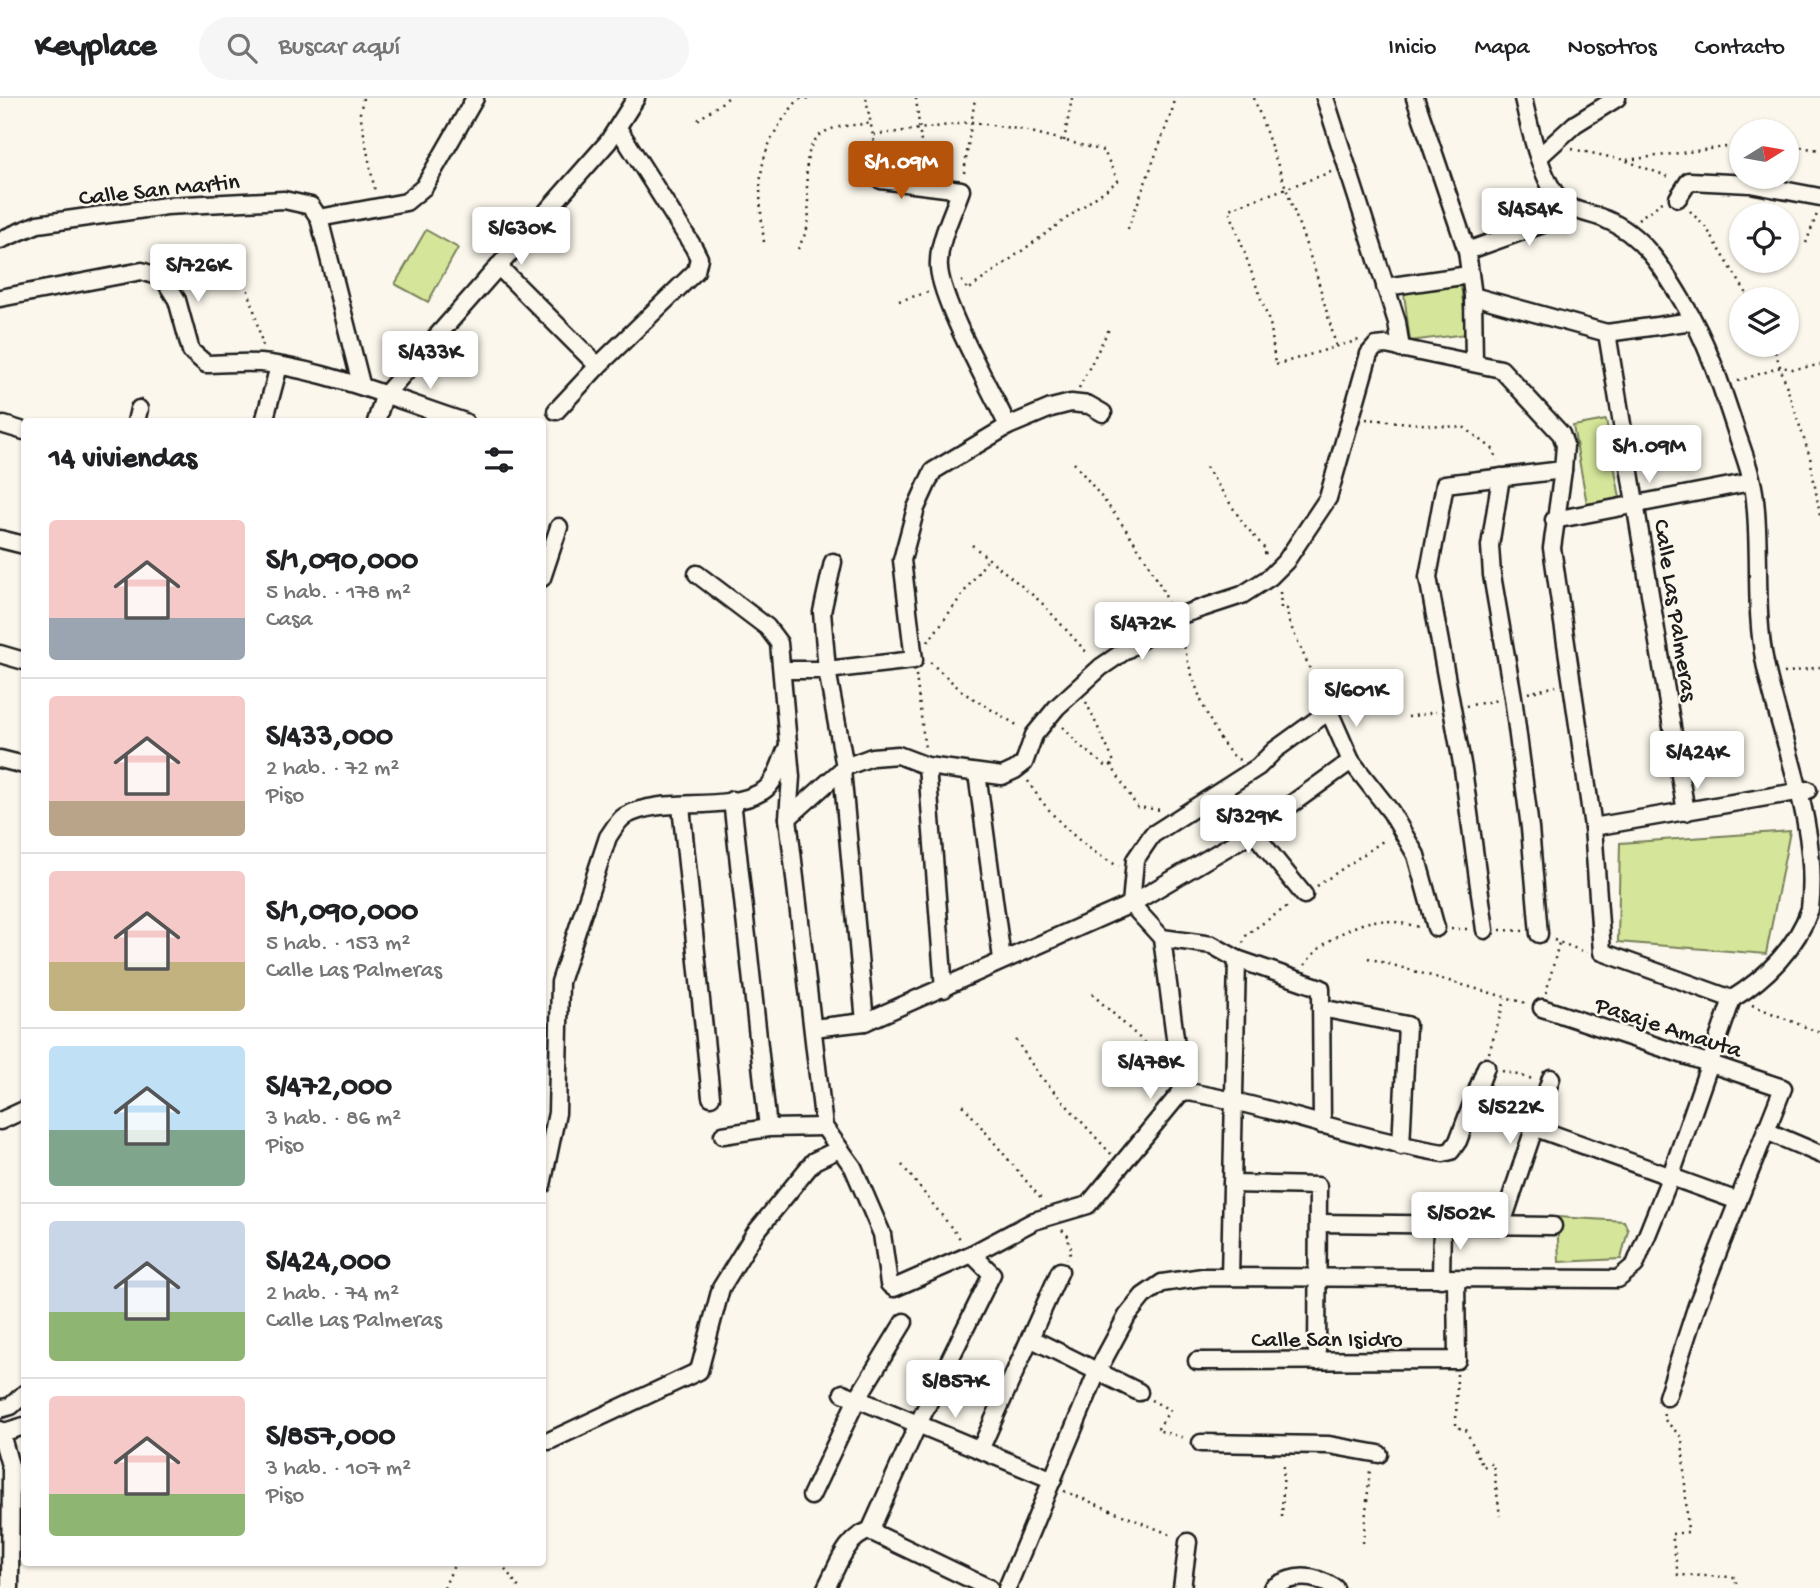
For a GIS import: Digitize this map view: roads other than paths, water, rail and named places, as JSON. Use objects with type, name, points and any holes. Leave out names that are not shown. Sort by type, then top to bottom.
[{"type":"street","points":[[361,384],[319,218],[406,202],[424,187],[475,98]]},
{"type":"street","points":[[377,418],[384,396],[618,128],[636,98]]},
{"type":"street","points":[[1325,98],[1397,322],[1393,347]]},
{"type":"street","points":[[1415,98],[1466,251],[1474,296],[1474,362]]},
{"type":"street","points":[[1007,1588],[1098,1370],[1127,1316],[1143,1296],[1161,1283],[1182,1278],[1230,1277],[1618,1279],[1635,1265],[1670,1178],[1732,999],[1758,983],[1791,947],[1811,908],[1817,870],[1808,790],[1793,744],[1771,695],[1761,645],[1755,497],[1713,359],[1646,245],[1607,219],[1573,209],[1559,199],[1548,181],[1523,98]]},
{"type":"street","points":[[1540,156],[1575,124],[1617,98]]},
{"type":"street","points":[[556,411],[695,271],[699,258],[618,128]]},
{"type":"street","points":[[881,180],[961,190],[942,246],[939,268],[1008,426]]},
{"type":"street","points":[[1678,198],[1689,181],[1750,184],[1820,197]]},
{"type":"street","name":"Calle San Martin","points":[[0,240],[38,224],[166,206],[284,200],[311,206],[319,218]]},
{"type":"street","points":[[1466,251],[1560,218],[1573,209]]},
{"type":"street","points":[[498,266],[598,366]]},
{"type":"street","points":[[0,298],[142,271],[164,279],[177,300],[191,351],[206,364],[273,365],[361,384],[384,396],[453,418]]},
{"type":"street","points":[[1385,287],[1469,275]]},
{"type":"street","points":[[1474,296],[1607,333],[1693,321]]},
{"type":"street","name":"Calle Las Palmeras","points":[[1607,333],[1686,812]]},
{"type":"street","points":[[788,818],[843,769],[872,757],[898,755],[927,766],[1002,776],[1015,771],[1024,763],[1034,736],[1051,713],[1101,667],[1175,617],[1242,595],[1273,575],[1286,561],[1328,498],[1369,354],[1376,346],[1474,362],[1502,369],[1560,434],[1564,445],[1552,548],[1593,827],[1602,952],[1732,999]]},
{"type":"street","points":[[265,418],[273,365]]},
{"type":"street","points":[[782,670],[827,670],[917,656],[902,560],[916,508],[933,471],[1008,426],[1071,403],[1089,405],[1103,413]]},
{"type":"street","points":[[4,425],[21,430]]},
{"type":"street","points":[[1485,930],[1453,709],[1428,577],[1445,484],[1563,470]]},
{"type":"street","points":[[1501,477],[1490,546],[1492,575],[1513,696],[1530,828],[1539,934]]},
{"type":"street","points":[[1554,520],[1636,506],[1751,481]]},
{"type":"street","points":[[546,566],[559,527]]},
{"type":"street","points":[[0,538],[21,544]]},
{"type":"street","points":[[833,562],[822,612],[827,670],[843,769],[865,1022]]},
{"type":"street","points":[[697,574],[767,627],[779,643],[791,778],[788,818],[824,1127],[853,1167],[882,1234],[889,1284],[894,1288],[903,1287],[937,1267],[972,1254],[1034,1222],[1088,1205],[1182,1091],[1162,938],[1130,904]]},
{"type":"street","points":[[0,654],[21,660]]},
{"type":"street","points":[[1130,904],[1135,860],[1152,835],[1258,767],[1275,750],[1329,711],[1350,761],[1391,812],[1416,855],[1436,928]]},
{"type":"street","points":[[546,1166],[557,1113],[560,982],[608,836],[622,817],[649,806],[681,806],[732,800],[764,790],[774,778],[788,746]]},
{"type":"street","points":[[0,759],[21,764]]},
{"type":"street","points":[[813,1028],[865,1022],[1130,904],[1253,832],[1350,761]]},
{"type":"street","points":[[927,766],[944,989]]},
{"type":"street","points":[[977,773],[1002,959]]},
{"type":"street","points":[[1593,827],[1808,790]]},
{"type":"street","points":[[1221,792],[1304,895]]},
{"type":"street","points":[[732,800],[768,1128]]},
{"type":"street","points":[[681,806],[711,1097]]},
{"type":"street","points":[[1162,938],[1212,944],[1237,959],[1321,988],[1322,1125]]},
{"type":"street","points":[[1230,1277],[1237,959]]},
{"type":"street","points":[[1321,1008],[1407,1025],[1401,1146]]},
{"type":"street","name":"Pasaje Amauta","points":[[1542,1008],[1783,1088],[1766,1131]]},
{"type":"street","points":[[1182,1091],[1233,1099],[1401,1146],[1443,1153],[1451,1151],[1458,1142],[1486,1067]]},
{"type":"street","points":[[1502,1224],[1551,1081]]},
{"type":"street","points":[[0,1121],[21,1111]]},
{"type":"street","points":[[723,1135],[768,1128],[824,1127]]},
{"type":"street","points":[[1536,1128],[1738,1201]]},
{"type":"street","points":[[1667,1397],[1697,1304],[1766,1131],[1820,1154]]},
{"type":"street","points":[[549,1441],[699,1371],[721,1288],[755,1233],[814,1161],[839,1149]]},
{"type":"street","points":[[1232,1184],[1318,1186],[1317,1361]]},
{"type":"street","points":[[1318,1223],[1553,1226]]},
{"type":"street","points":[[1442,1223],[1448,1279]]},
{"type":"street","points":[[870,1531],[918,1424],[992,1274],[972,1254]]},
{"type":"street","points":[[980,1450],[1060,1271]]},
{"type":"street","name":"Calle San Isidro","points":[[1197,1361],[1457,1360],[1448,1279]]},
{"type":"street","points":[[811,1496],[850,1396],[904,1322]]},
{"type":"street","points":[[1030,1338],[1139,1392]]},
{"type":"street","points":[[850,1396],[1052,1483]]},
{"type":"street","points":[[0,1409],[11,1406],[21,1397]]},
{"type":"street","points":[[10,1588],[11,1469],[1,1432],[21,1427]]},
{"type":"street","points":[[1201,1443],[1329,1445],[1375,1453]]},
{"type":"street","points":[[826,1588],[849,1544],[859,1533],[870,1531],[989,1588]]},
{"type":"street","points":[[1182,1588],[1188,1542]]},
{"type":"street","points":[[1272,1588],[1284,1580],[1299,1577],[1319,1578],[1335,1588]]}]
